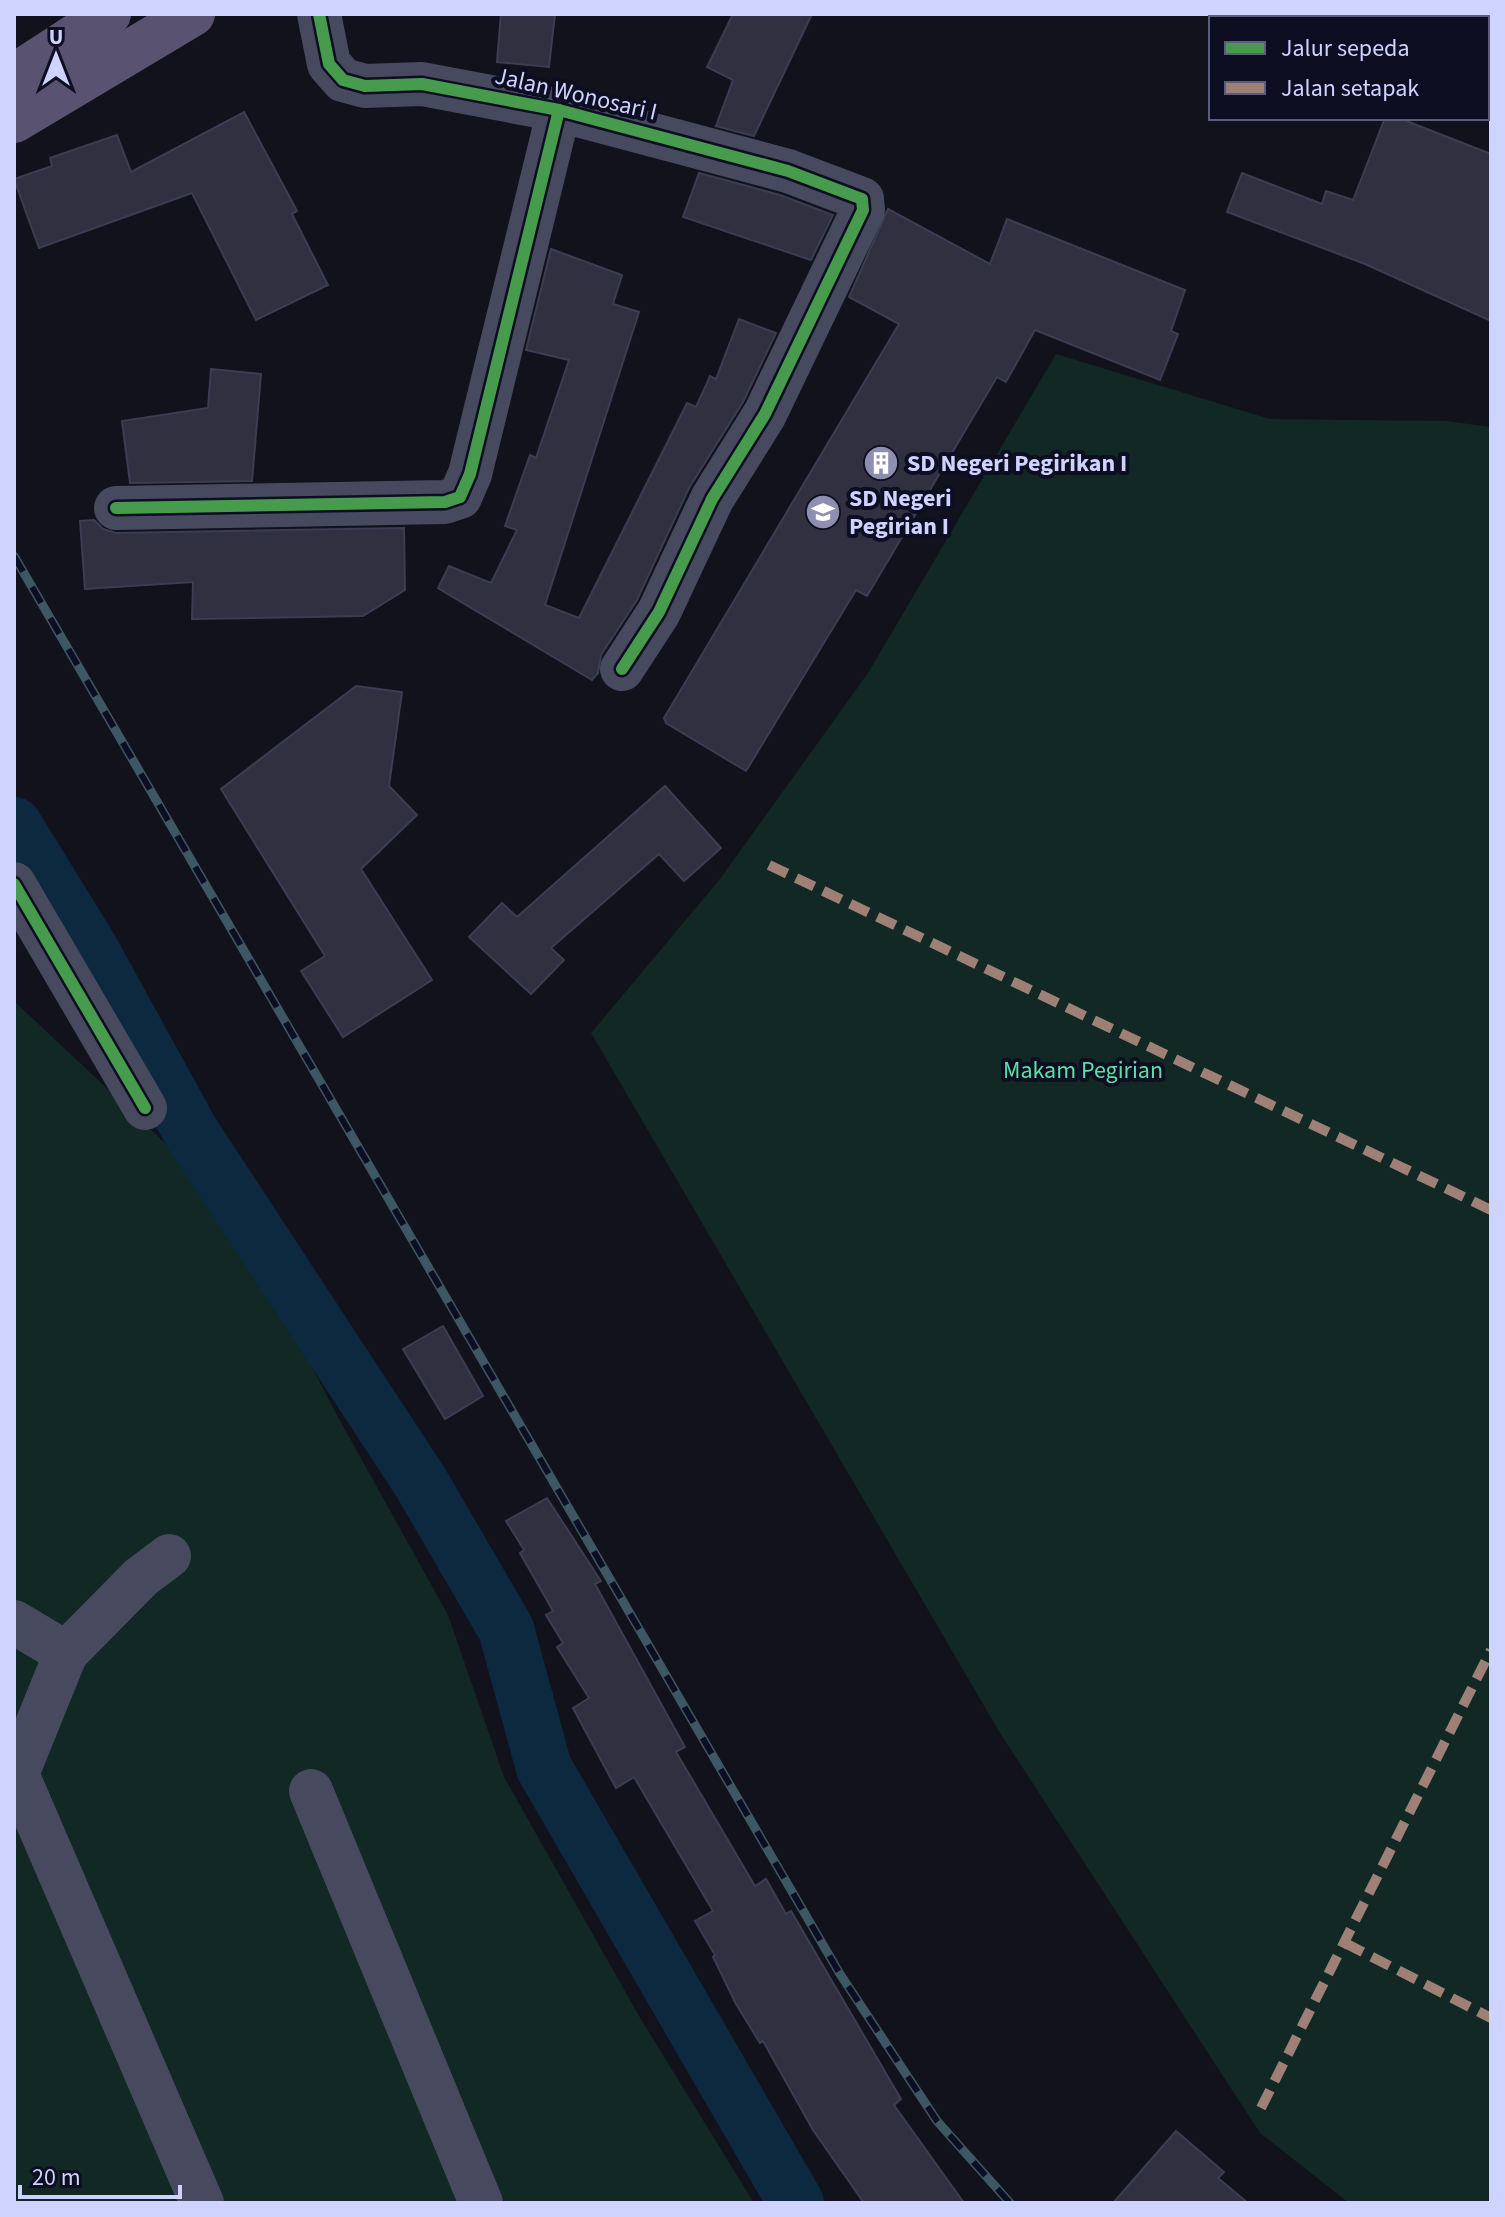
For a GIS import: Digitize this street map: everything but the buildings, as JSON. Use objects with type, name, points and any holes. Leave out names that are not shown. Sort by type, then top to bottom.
[{"type":"main road","points":[[14,76],[109,14]]},
{"type":"main road","points":[[14,121],[179,18]]},
{"type":"street","name":"Jalan Wonosari I","points":[[319,14],[329,64],[343,80],[365,86],[422,84],[559,110],[788,171],[862,199],[863,210],[765,414],[712,499],[659,612],[622,669]]},
{"type":"street","points":[[116,508],[445,502],[460,497],[470,474],[559,110]]},
{"type":"street","points":[[14,884],[145,1108]]},
{"type":"street","points":[[169,1556],[141,1577],[66,1653],[17,1774],[202,2203]]},
{"type":"street","points":[[14,1622],[66,1653]]},
{"type":"street","points":[[311,1791],[481,2203]]},
{"type":"green space","name":"Makam Pegirian","points":[[1056,354],[1270,419],[1446,421],[1491,427],[1491,2203],[1349,2203],[1260,2133],[1000,1733],[591,1033],[720,879],[868,673]]},
{"type":"green space","points":[[14,1001],[165,1143],[254,1256],[338,1417],[448,1615],[504,1777],[639,2016],[754,2203],[14,2203]]},
{"type":"waterway","points":[[14,825],[91,950],[191,1132],[421,1483],[506,1629],[544,1768],[796,2203]]},
{"type":"railway","points":[[14,556],[840,1974],[937,2121],[1010,2203]]},
{"type":"marked path","points":[[769,865],[1491,1210]]},
{"type":"marked path","points":[[1261,2108],[1491,1650]]},
{"type":"marked path","points":[[1345,1943],[1491,2018]]},
{"type":"cycle path","points":[[319,14],[329,64],[343,80],[365,86],[422,84],[559,110],[788,171],[862,199],[863,210],[765,414],[712,499],[659,612],[622,669]]},
{"type":"cycle path","points":[[116,508],[445,502],[460,497],[470,474],[559,110]]},
{"type":"cycle path","points":[[14,884],[145,1108]]},
{"type":"place","name":"SD Negeri Pegirikan I","points":[[881,463]]},
{"type":"place","name":"SD Negeri Pegirian I","points":[[823,512]]}]
